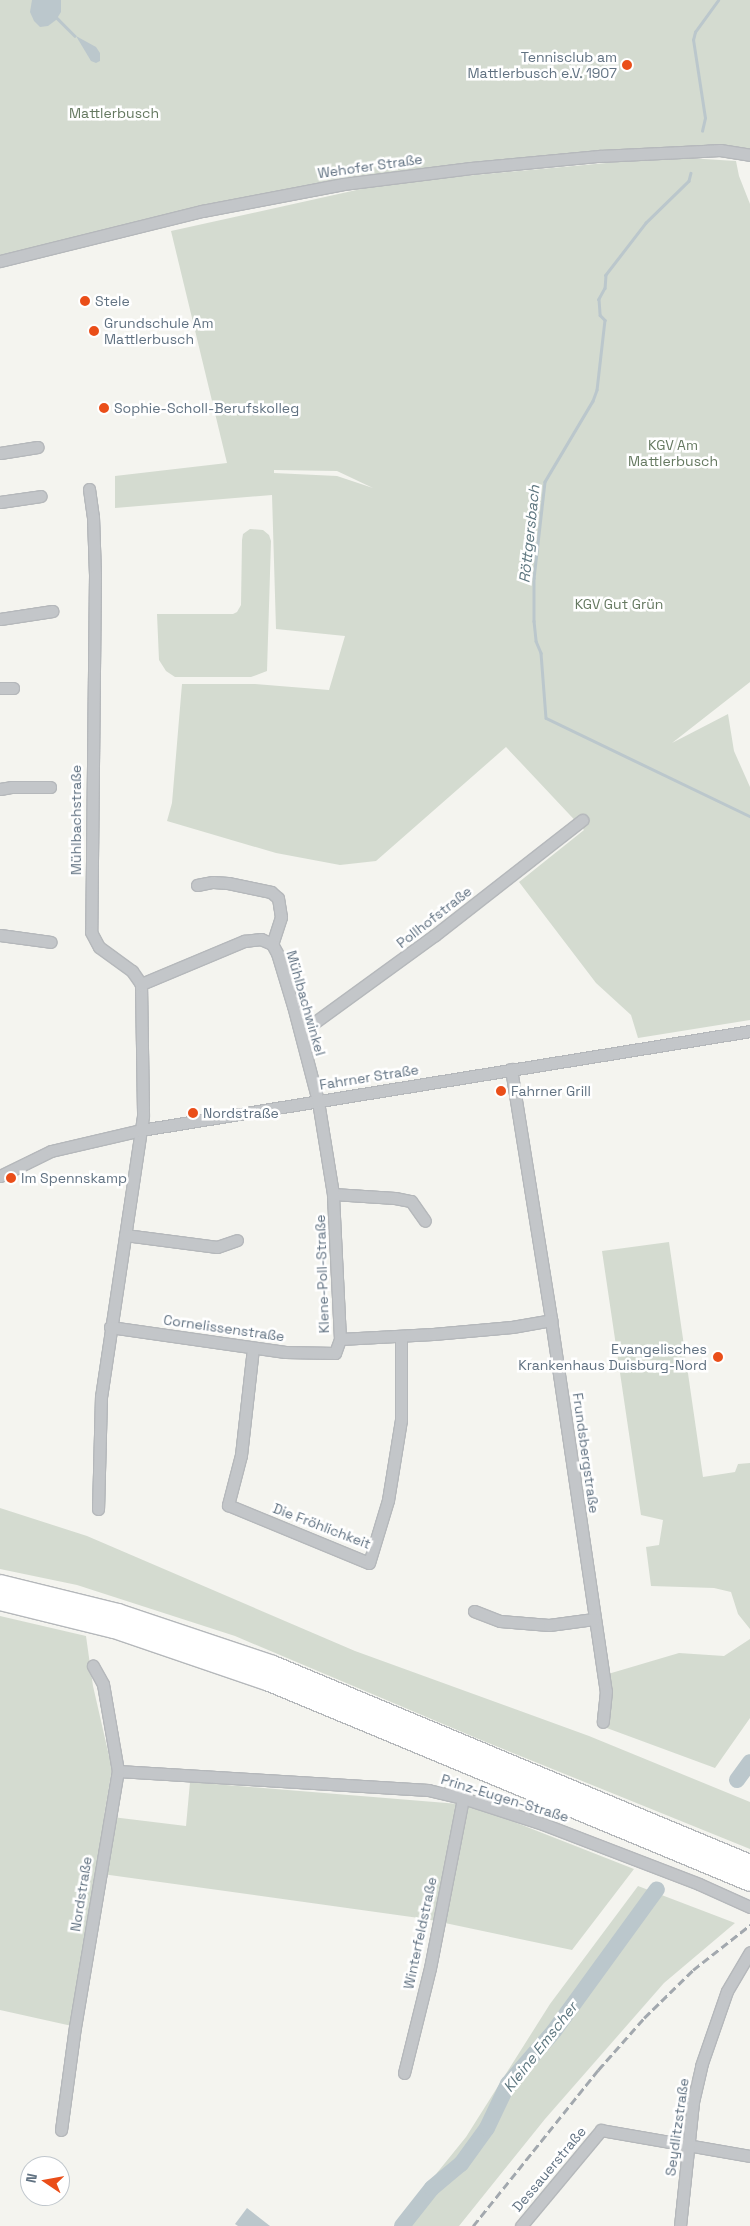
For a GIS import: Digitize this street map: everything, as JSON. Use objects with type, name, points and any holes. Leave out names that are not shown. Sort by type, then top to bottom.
[{"type":"highway","points":[[0,1584],[118,1613],[273,1665],[750,1864]]},
{"type":"highway","points":[[0,1601],[114,1629],[181,1650],[267,1681],[750,1882]]},
{"type":"street","name":"Wehofer Straße","points":[[0,261],[193,213],[343,184],[471,168],[608,155],[720,150],[750,155]]},
{"type":"street","points":[[0,453],[38,447]]},
{"type":"street","name":"Mühlbachstraße","points":[[89,489],[94,527],[95,575],[91,932],[99,947],[132,972],[141,984]]},
{"type":"street","points":[[0,502],[41,496]]},
{"type":"street","points":[[0,619],[52,611]]},
{"type":"street","points":[[0,688],[13,688]]},
{"type":"street","points":[[0,789],[11,787],[50,787]]},
{"type":"street","name":"Pollhofstraße","points":[[300,1030],[311,1025],[435,936],[582,820]]},
{"type":"street","name":"Mühlbachwinkel","points":[[197,885],[213,882],[228,883],[271,892],[278,898],[281,917],[272,944]]},
{"type":"street","points":[[0,935],[51,942]]},
{"type":"street","name":"Mühlbachwinkel","points":[[141,984],[244,941],[261,938],[272,944],[277,953],[300,1030],[318,1101]]},
{"type":"street","points":[[98,1509],[101,1396],[143,1116],[141,984]]},
{"type":"street","name":"Fahrner Straße","points":[[0,1176],[51,1152],[141,1130],[750,1031]]},
{"type":"street","name":"Frundsbergstraße","points":[[511,1069],[551,1320],[606,1691],[603,1722]]},
{"type":"street","name":"Klene-Poll-Straße","points":[[318,1101],[333,1194],[340,1339],[335,1353]]},
{"type":"street","points":[[333,1194],[395,1198],[411,1201],[425,1221]]},
{"type":"street","points":[[125,1235],[217,1247],[237,1240]]},
{"type":"street","points":[[340,1339],[401,1337],[512,1326],[551,1320]]},
{"type":"street","name":"Cornelissenstraße","points":[[110,1327],[285,1352],[335,1353]]},
{"type":"street","name":"Die Fröhlichkeit","points":[[254,1348],[240,1455],[228,1505],[369,1563],[388,1500],[401,1420],[401,1337]]},
{"type":"street","points":[[474,1611],[500,1621],[548,1625],[594,1619]]},
{"type":"street","name":"Nordstraße","points":[[61,2130],[75,2027],[118,1771],[103,1684],[93,1666]]},
{"type":"street","name":"Prinz-Eugen-Straße","points":[[118,1771],[408,1789],[463,1798],[588,1840],[691,1880],[750,1907]]},
{"type":"street","name":"Winterfeldstraße","points":[[404,2073],[430,1968],[463,1798]]},
{"type":"street","name":"Seydlitzstraße","points":[[680,2226],[693,2102],[711,2031],[727,1991],[750,1952]]},
{"type":"street","name":"Dessauerstraße","points":[[521,2226],[601,2130],[688,2144]]},
{"type":"street","points":[[688,2144],[750,2156]]},
{"type":"green space","name":"Mattlerbusch","points":[[0,0],[750,0],[750,153],[721,148],[343,182],[0,257]]},
{"type":"green space","points":[[672,157],[736,161],[739,176],[750,204],[750,682],[672,743],[728,714],[734,751],[750,787],[750,1020],[638,1038],[631,1015],[596,983],[519,882],[584,830],[506,747],[376,861],[340,865],[276,853],[167,821],[172,803],[182,684],[255,684],[329,690],[345,636],[276,629],[272,495],[115,508],[115,476],[227,463],[171,231],[388,183]],"holes":[[[274,470],[337,471],[373,488],[337,476],[274,473]]]},
{"type":"green space","points":[[250,529],[263,530],[269,535],[271,541],[267,671],[251,677],[175,677],[166,671],[159,660],[157,614],[233,614],[237,612],[241,605],[242,540],[243,534]]},
{"type":"green space","points":[[669,1242],[703,1477],[735,1472],[738,1464],[750,1463],[750,1629],[738,1614],[731,1592],[714,1588],[651,1586],[646,1547],[659,1545],[663,1520],[641,1515],[602,1251]]},
{"type":"green space","points":[[0,1508],[87,1536],[355,1651],[589,1736],[750,1802],[750,1849],[481,1740],[235,1636],[77,1585],[0,1569]]},
{"type":"green space","points":[[0,1616],[86,1636],[93,1686],[112,1769],[104,1816],[186,1826],[190,1782],[471,1805],[634,1869],[572,1950],[426,1919],[95,1873],[72,2026],[0,2010]]},
{"type":"green space","points":[[750,1639],[750,1718],[715,1768],[604,1727],[611,1702],[608,1674],[679,1653],[724,1656]]},
{"type":"green space","points":[[638,1886],[735,1923],[664,1983],[545,2119],[459,2226],[394,2226],[466,2137],[550,2004]]},
{"type":"shaded area","points":[[32,0],[61,0],[61,12],[56,20],[48,26],[40,27],[34,21],[30,12]]},
{"type":"shaded area","points":[[76,36],[96,47],[100,53],[100,61],[96,63],[91,61]]},
{"type":"shaded area","points":[[247,2208],[270,2226],[238,2226],[235,2224]]},
{"type":"waterway","name":"Röttgersbach","points":[[702,131],[705,118],[693,40],[695,32],[718,0]]},
{"type":"waterway","points":[[57,18],[75,36]]},
{"type":"waterway","name":"Röttgersbach","points":[[691,173],[689,181],[646,223],[606,275],[605,288],[599,299],[600,315],[605,320],[597,390],[593,401],[545,482],[534,578],[534,621],[536,641],[541,653],[546,718],[750,816]]},
{"type":"waterway","name":"Kleine Emscher","points":[[737,1780],[750,1762]]},
{"type":"waterway","name":"Kleine Emscher","points":[[402,2226],[432,2188],[461,2164],[487,2128],[508,2084],[554,2031],[657,1889]]},
{"type":"railway","points":[[473,2226],[598,2070],[644,2018],[693,1970],[750,1925]]},
{"type":"place","name":"Tennisclub am Mattlerbusch e.V. 1907","points":[[627,65]]},
{"type":"place","name":"Stele","points":[[85,301]]},
{"type":"place","name":"Grundschule Am Mattlerbusch","points":[[94,331]]},
{"type":"place","name":"Sophie-Scholl-Berufskolleg","points":[[104,408]]},
{"type":"place","name":"Fahrner Grill","points":[[501,1091]]},
{"type":"place","name":"Nordstraße","points":[[193,1113]]},
{"type":"place","name":"Im Spennskamp","points":[[11,1178]]},
{"type":"place","name":"Evangelisches Krankenhaus Duisburg-Nord","points":[[718,1357]]},
{"type":"park label","name":"KGV Am Mattlerbusch","points":[[673,454]]},
{"type":"park label","name":"KGV Gut Grün","points":[[619,604]]}]
